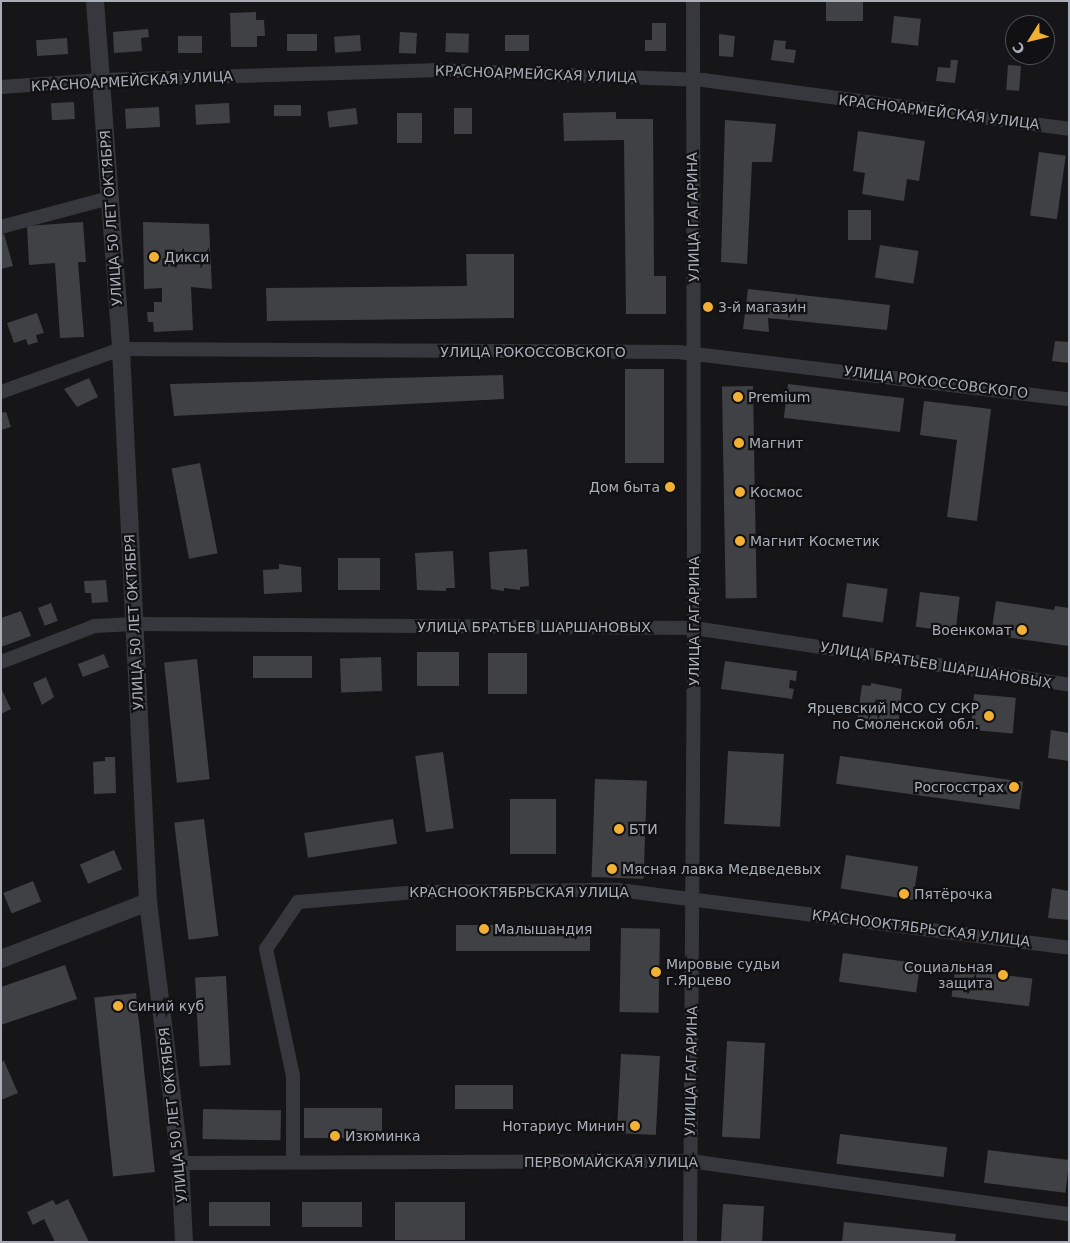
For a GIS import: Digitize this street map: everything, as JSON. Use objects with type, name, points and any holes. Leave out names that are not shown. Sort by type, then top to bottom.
[{"type":"street","name":"УЛИЦА 50 ЛЕТ ОКТЯБРЯ","points":[[95,1],[121,349],[148,902],[180,1163],[184,1242]]},
{"type":"street","name":"УЛИЦА ГАГАРИНА","points":[[690,1242],[694,628],[692,1]]},
{"type":"street","name":"КРАСНОАРМЕЙСКАЯ УЛИЦА","points":[[1,87],[101,80],[433,70],[692,80],[1069,129]]},
{"type":"street","points":[[1,227],[109,198]]},
{"type":"street","name":"УЛИЦА РОКОССОВСКОГО","points":[[1,392],[121,349],[694,352],[1069,399]]},
{"type":"street","name":"УЛИЦА БРАТЬЕВ ШАРШАНОВЫХ","points":[[1,662],[95,626],[134,624],[694,628],[1069,685]]},
{"type":"street","name":"КРАСНООКТЯБРЬСКАЯ УЛИЦА","points":[[293,1162],[292,1076],[266,949],[298,902],[416,892],[620,890],[1069,948]]},
{"type":"street","points":[[1,959],[148,902]]},
{"type":"street","name":"ПЕРВОМАЙСКАЯ УЛИЦА","points":[[180,1163],[690,1161],[1069,1214]]},
{"type":"building","points":[[826,1],[863,1],[863,21],[826,21]]},
{"type":"building","points":[[256,12],[256,20],[264,20],[265,36],[257,36],[257,47],[231,47],[230,13]]},
{"type":"building","points":[[894,16],[921,19],[918,46],[891,43]]},
{"type":"building","points":[[652,23],[666,23],[666,51],[645,51],[645,40],[652,40]]},
{"type":"building","points":[[148,29],[149,37],[141,38],[142,51],[114,53],[113,32]]},
{"type":"building","points":[[400,32],[417,33],[416,54],[399,53]]},
{"type":"building","points":[[446,33],[469,34],[468,53],[445,52]]},
{"type":"building","points":[[287,34],[317,34],[317,51],[287,51]]},
{"type":"building","points":[[719,34],[735,36],[733,57],[719,56]]},
{"type":"building","points":[[360,35],[361,51],[335,53],[334,37]]},
{"type":"building","points":[[505,35],[529,35],[529,51],[505,51]]},
{"type":"building","points":[[178,36],[202,36],[202,53],[178,53]]},
{"type":"building","points":[[67,38],[68,54],[37,56],[36,40]]},
{"type":"building","points":[[774,40],[786,41],[785,49],[796,50],[794,63],[771,60]]},
{"type":"building","points":[[951,60],[958,60],[955,83],[936,81],[938,67],[950,68]]},
{"type":"building","points":[[1008,65],[1021,66],[1019,91],[1006,90]]},
{"type":"building","points":[[74,102],[75,119],[52,120],[51,103]]},
{"type":"building","points":[[229,103],[230,123],[196,125],[195,105]]},
{"type":"building","points":[[274,105],[301,105],[301,116],[274,116]]},
{"type":"building","points":[[159,107],[160,127],[126,129],[125,109]]},
{"type":"building","points":[[356,108],[358,124],[329,127],[327,112]]},
{"type":"building","points":[[454,108],[472,108],[472,134],[454,134]]},
{"type":"building","points":[[616,112],[616,119],[653,119],[654,276],[666,276],[666,314],[626,314],[624,140],[564,141],[563,113]]},
{"type":"building","points":[[397,113],[422,113],[422,143],[397,143]]},
{"type":"building","points":[[725,120],[776,124],[772,162],[752,162],[747,264],[721,262]]},
{"type":"building","points":[[858,131],[925,141],[919,181],[907,179],[904,201],[862,194],[865,173],[853,171]]},
{"type":"building","points":[[1039,152],[1066,156],[1057,219],[1030,215]]},
{"type":"building","points":[[848,210],[871,210],[871,240],[848,240]]},
{"type":"building","points":[[83,222],[86,262],[78,262],[84,337],[60,338],[55,263],[29,265],[27,226]]},
{"type":"building","points":[[143,222],[209,224],[212,289],[191,287],[193,330],[154,332],[153,322],[148,322],[147,312],[154,312],[154,302],[162,302],[162,288],[144,289]]},
{"type":"building","points":[[1,234],[4,234],[13,266],[1,269]]},
{"type":"building","points":[[880,245],[919,251],[913,284],[875,278]]},
{"type":"building","points":[[466,254],[514,254],[514,318],[267,321],[266,288],[467,286]]},
{"type":"building","points":[[748,289],[890,305],[887,330],[768,318],[769,332],[743,329]]},
{"type":"building","points":[[37,313],[44,333],[36,335],[38,342],[28,345],[26,339],[14,343],[7,323]]},
{"type":"building","points":[[1055,341],[1069,342],[1069,363],[1052,361]]},
{"type":"building","points":[[625,369],[664,369],[664,463],[625,463]]},
{"type":"building","points":[[503,375],[504,399],[174,416],[170,384]]},
{"type":"building","points":[[89,378],[98,397],[77,407],[64,389]]},
{"type":"building","points":[[788,384],[904,398],[900,432],[784,418]]},
{"type":"building","name":"Космос","points":[[753,386],[757,598],[726,599],[722,387]]},
{"type":"building","points":[[924,401],[991,409],[977,521],[947,517],[957,440],[920,435]]},
{"type":"building","points":[[6,412],[11,427],[1,430],[1,413]]},
{"type":"building","points":[[200,463],[218,553],[189,559],[172,469]]},
{"type":"building","points":[[527,549],[529,586],[520,587],[520,590],[504,588],[504,591],[491,589],[489,552]]},
{"type":"building","points":[[453,551],[455,588],[446,588],[446,591],[417,590],[415,553]]},
{"type":"building","points":[[338,558],[380,558],[380,590],[338,590]]},
{"type":"building","points":[[279,564],[301,567],[302,592],[264,594],[263,570],[279,569]]},
{"type":"building","points":[[106,580],[108,602],[92,603],[91,593],[85,593],[84,581]]},
{"type":"building","points":[[847,583],[888,589],[883,622],[842,617]]},
{"type":"building","points":[[920,592],[960,597],[955,632],[916,627]]},
{"type":"building","points":[[996,601],[1054,610],[1055,606],[1069,608],[1069,646],[991,635]]},
{"type":"building","points":[[51,603],[58,621],[45,626],[38,608]]},
{"type":"building","points":[[21,611],[31,636],[1,647],[1,618]]},
{"type":"building","points":[[417,652],[459,652],[459,686],[417,686]]},
{"type":"building","points":[[488,653],[527,653],[527,694],[488,694]]},
{"type":"building","points":[[104,654],[109,667],[83,677],[78,664]]},
{"type":"building","points":[[253,656],[312,656],[312,678],[253,678]]},
{"type":"building","points":[[381,657],[382,691],[341,692],[340,658]]},
{"type":"building","points":[[197,659],[210,779],[177,783],[164,662]]},
{"type":"building","points":[[725,661],[797,671],[796,681],[790,680],[789,688],[794,689],[792,699],[721,689]]},
{"type":"building","points":[[46,677],[54,697],[42,705],[33,683]]},
{"type":"building","points":[[871,683],[902,689],[898,726],[857,721],[862,685],[871,686]]},
{"type":"building","points":[[1,688],[11,709],[1,714]]},
{"type":"building","points":[[974,694],[1016,698],[1013,734],[971,730]]},
{"type":"building","points":[[1051,730],[1069,733],[1069,761],[1048,758]]},
{"type":"building","points":[[728,751],[784,754],[780,827],[724,824]]},
{"type":"building","points":[[443,752],[454,828],[426,832],[415,756]]},
{"type":"building","points":[[840,756],[1023,782],[1019,809],[836,784]]},
{"type":"building","points":[[105,757],[115,757],[116,793],[94,794],[93,762],[105,761]]},
{"type":"building","name":"БТИ","points":[[595,779],[647,781],[644,879],[592,877]]},
{"type":"building","points":[[510,799],[556,799],[556,854],[510,854]]},
{"type":"building","points":[[204,819],[218,936],[189,940],[174,823]]},
{"type":"building","points":[[393,819],[397,844],[308,858],[304,833]]},
{"type":"building","points":[[114,850],[122,869],[88,884],[80,864]]},
{"type":"building","points":[[846,855],[918,866],[913,900],[841,889]]},
{"type":"building","points":[[33,881],[41,901],[12,913],[3,893]]},
{"type":"building","points":[[1052,888],[1069,891],[1069,920],[1048,918]]},
{"type":"building","points":[[456,925],[590,925],[590,951],[456,951]]},
{"type":"building","points":[[621,928],[660,929],[659,1013],[620,1012]]},
{"type":"building","points":[[843,953],[920,964],[916,993],[839,982]]},
{"type":"building","points":[[65,965],[77,999],[1,1025],[1,987]]},
{"type":"building","points":[[955,969],[1032,979],[1029,1006],[952,997]]},
{"type":"building","points":[[226,976],[231,1065],[200,1067],[195,978]]},
{"type":"building","points":[[136,993],[155,1172],[113,1176],[94,997]]},
{"type":"building","points":[[727,1041],[765,1043],[760,1139],[722,1137]]},
{"type":"building","points":[[621,1054],[660,1056],[656,1135],[617,1133]]},
{"type":"building","points":[[4,1061],[18,1093],[1,1100],[1,1062]]},
{"type":"building","points":[[455,1085],[513,1085],[513,1109],[455,1109]]},
{"type":"building","points":[[304,1108],[382,1108],[382,1138],[304,1138]]},
{"type":"building","points":[[203,1109],[281,1110],[280,1140],[202,1139]]},
{"type":"building","points":[[840,1134],[947,1147],[944,1177],[836,1164]]},
{"type":"building","points":[[988,1150],[1069,1160],[1065,1193],[984,1183]]},
{"type":"building","points":[[68,1199],[89,1242],[55,1242],[44,1219],[33,1225],[27,1212],[53,1200],[56,1205]]},
{"type":"building","points":[[209,1202],[270,1202],[270,1226],[209,1226]]},
{"type":"building","points":[[302,1202],[362,1202],[362,1227],[302,1227]]},
{"type":"building","points":[[395,1202],[465,1202],[465,1240],[395,1240]]},
{"type":"building","points":[[723,1204],[764,1206],[762,1242],[721,1242]]},
{"type":"building","points":[[844,1222],[956,1234],[955,1242],[842,1242]]},
{"type":"place","name":"Дикси","points":[[154,257]]},
{"type":"place","name":"3-й магазин","points":[[708,307]]},
{"type":"place","name":"Premium","points":[[738,397]]},
{"type":"place","name":"Магнит","points":[[739,443]]},
{"type":"place","name":"Дом быта","points":[[670,487]]},
{"type":"place","name":"Космос","points":[[740,492]]},
{"type":"place","name":"Магнит Косметик","points":[[740,541]]},
{"type":"place","name":"Военкомат","points":[[1022,630]]},
{"type":"place","name":"Ярцевский МСО СУ СКР по Смоленской обл.","points":[[989,716]]},
{"type":"place","name":"Росгосстрах","points":[[1014,787]]},
{"type":"place","name":"БТИ","points":[[619,829]]},
{"type":"place","name":"Мясная лавка Медведевых","points":[[612,869]]},
{"type":"place","name":"Пятёрочка","points":[[904,894]]},
{"type":"place","name":"Малышандия","points":[[484,929]]},
{"type":"place","name":"Мировые судьи г.Ярцево","points":[[656,972]]},
{"type":"place","name":"Социальная защита","points":[[1003,975]]},
{"type":"place","name":"Синий куб","points":[[118,1006]]},
{"type":"place","name":"Нотариус Минин","points":[[635,1126]]},
{"type":"place","name":"Изюминка","points":[[335,1136]]}]
